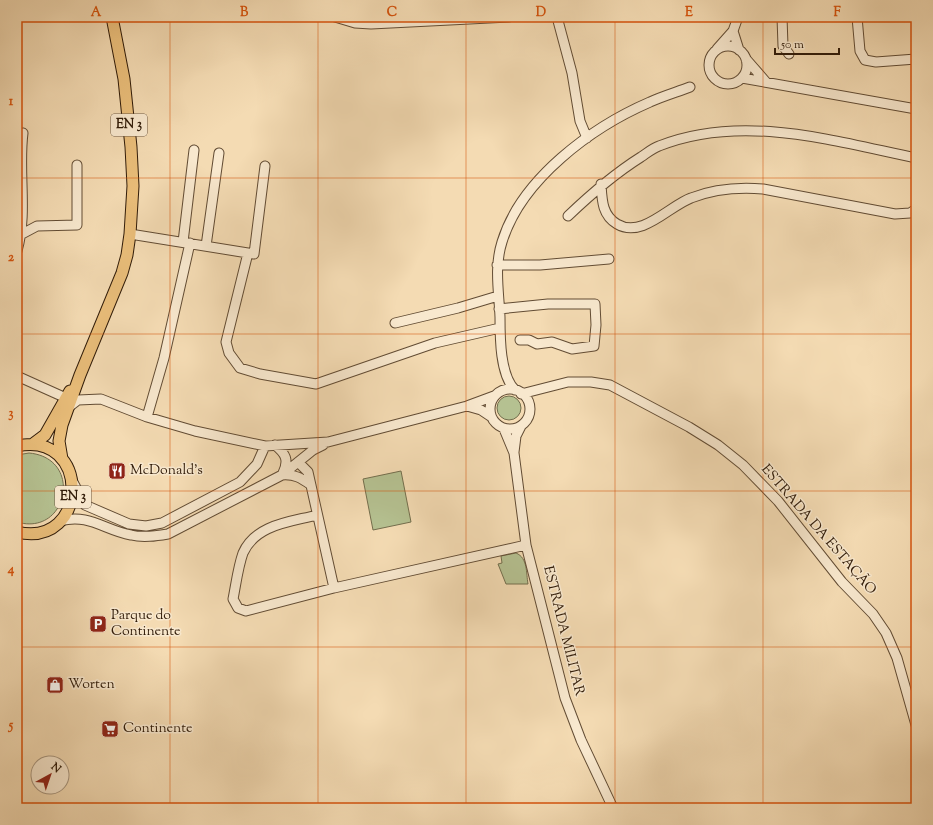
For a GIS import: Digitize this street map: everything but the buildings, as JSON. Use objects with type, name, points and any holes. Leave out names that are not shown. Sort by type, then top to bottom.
[{"type":"main road","name":"EN 3","points":[[62,459],[59,441],[68,403],[122,273],[128,255],[133,186],[131,147],[124,79],[112,17]]},
{"type":"main road","name":"EN 3","points":[[33,444],[45,435],[68,403]]},
{"type":"main road","name":"EN 3","points":[[17,446],[33,444],[48,448],[62,459],[69,470],[73,482],[73,495],[70,505],[60,520],[46,530],[30,534],[17,541]]},
{"type":"main road","name":"EN 3","points":[[17,532],[30,534]]},
{"type":"street","points":[[335,17],[355,23],[371,24],[509,17]]},
{"type":"street","points":[[557,17],[572,73],[580,121],[587,138]]},
{"type":"street","points":[[738,17],[734,31],[710,59],[708,66],[713,78],[724,84],[737,82],[742,78],[747,66],[746,59]]},
{"type":"street","points":[[782,17],[783,46],[789,54]]},
{"type":"street","points":[[857,17],[860,52],[865,60],[876,62],[916,59]]},
{"type":"street","points":[[734,31],[739,50],[766,82]]},
{"type":"street","points":[[717,50],[728,46],[739,50]]},
{"type":"street","points":[[742,78],[916,109]]},
{"type":"street","points":[[518,392],[509,384],[505,371],[500,328],[498,265],[502,242],[522,200],[535,183],[587,138],[638,108],[690,87]]},
{"type":"street","points":[[568,216],[602,184],[658,146],[697,134],[737,130],[785,133],[916,158]]},
{"type":"street","points":[[17,251],[22,234],[19,151],[23,133]]},
{"type":"street","points":[[147,417],[164,358],[187,243],[194,150]]},
{"type":"street","points":[[206,246],[219,153]]},
{"type":"street","points":[[22,234],[37,226],[77,225],[77,165]]},
{"type":"street","points":[[130,234],[254,254],[266,166]]},
{"type":"street","points":[[602,184],[603,205],[610,220],[620,226],[634,229],[690,198],[713,191],[741,188],[763,189],[895,214],[910,213],[916,209]]},
{"type":"street","points":[[248,253],[226,342],[229,353],[240,368],[260,374],[316,384],[435,343],[500,328]]},
{"type":"street","points":[[498,265],[540,265],[609,260]]},
{"type":"street","points":[[395,323],[458,308],[498,296]]},
{"type":"street","points":[[499,308],[548,304],[594,304],[596,325],[594,346],[572,348],[552,342],[537,344],[529,340],[520,340]]},
{"type":"street","points":[[490,416],[489,407],[497,394],[505,371]]},
{"type":"street","points":[[17,376],[68,403],[78,400],[101,400],[147,417],[195,432],[265,446],[328,442],[467,406],[507,389],[524,395],[530,411],[527,420],[521,426],[513,430],[504,429],[496,425],[490,416],[481,410],[467,406]]},
{"type":"street","name":"ESTRADA DA ESTAÇÃO","points":[[518,392],[550,388],[568,382],[580,381],[610,385],[689,427],[718,445],[743,465],[778,501],[842,582],[873,614],[886,634],[897,658],[916,725]]},
{"type":"street","name":"ESTRADA DA ESTAÇÃO","points":[[529,405],[550,388]]},
{"type":"street","name":"ESTRADA MILITAR","points":[[521,426],[516,436],[514,453],[526,545],[565,698],[581,740],[613,808]]},
{"type":"street","name":"ESTRADA MILITAR","points":[[504,429],[514,453]]},
{"type":"street","points":[[60,520],[79,518],[133,536],[149,537],[168,534],[282,475],[313,450],[328,442]]},
{"type":"street","points":[[275,445],[285,453],[287,460],[282,475]]},
{"type":"street","points":[[73,482],[85,505],[129,524],[146,526],[162,523],[240,482],[257,464],[265,446]]},
{"type":"street","points":[[313,450],[309,459],[308,472],[334,588]]},
{"type":"street","points":[[298,462],[308,472]]},
{"type":"street","points":[[282,475],[291,474],[299,477],[311,485]]},
{"type":"street","points":[[317,515],[268,528],[247,546],[241,562],[233,599],[238,608],[246,611],[334,588],[526,545]]},
{"type":"green space","points":[[509,396],[517,400],[521,408],[517,416],[509,420],[501,416],[497,408],[501,400]]},
{"type":"green space","points":[[29,453],[46,458],[58,468],[63,481],[63,495],[58,508],[48,518],[34,524],[17,522],[17,455]]},
{"type":"green space","points":[[401,471],[411,522],[373,530],[363,479]]},
{"type":"green space","points":[[516,553],[523,558],[525,562],[528,584],[506,584],[498,564],[502,563],[501,556]]},
{"type":"place","name":"McDonald's","points":[[117,471]]},
{"type":"place","name":"Parque do Continente","points":[[98,624]]},
{"type":"place","name":"Worten","points":[[55,685]]},
{"type":"place","name":"Continente","points":[[110,729]]}]
